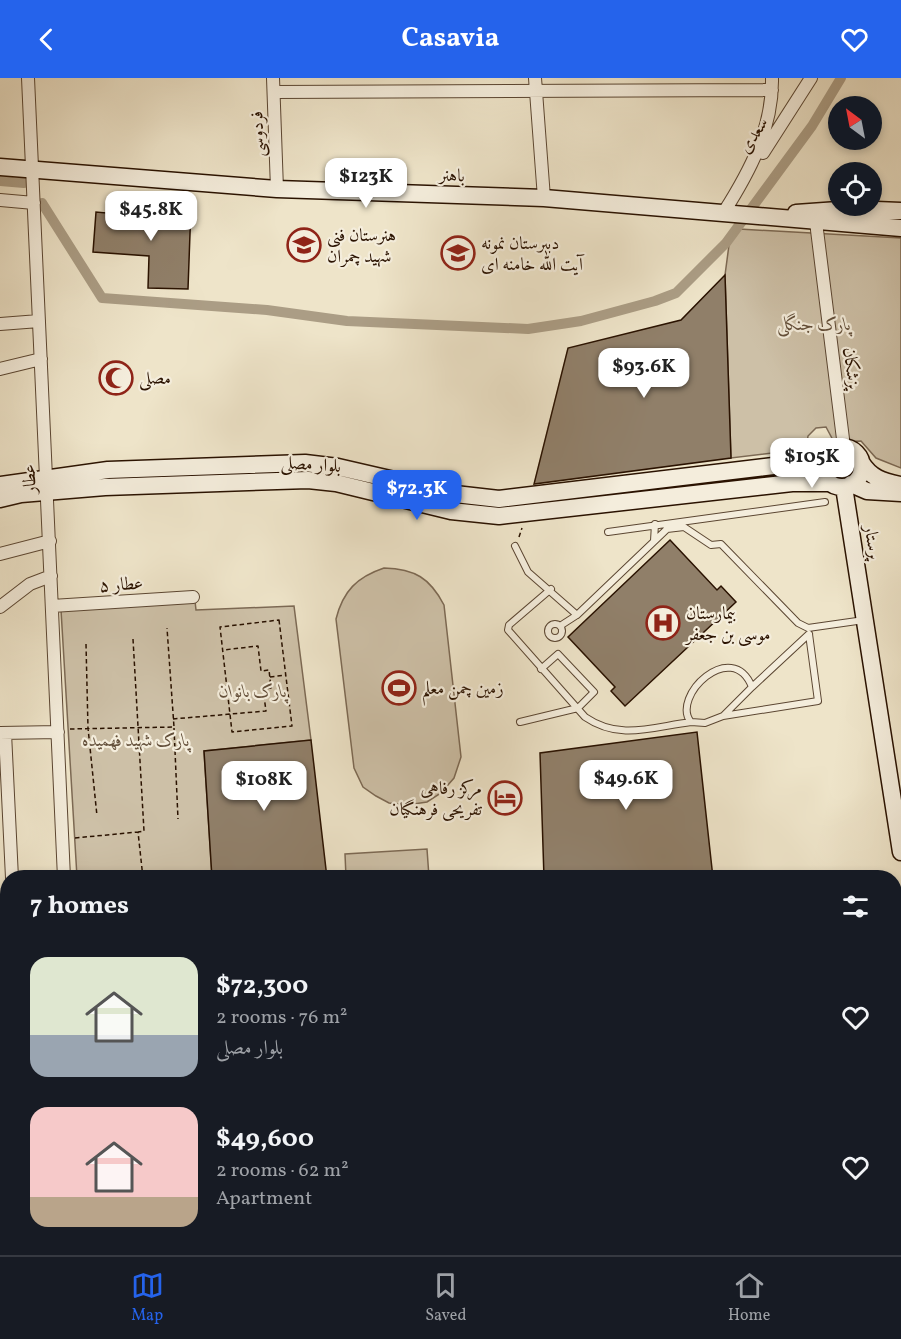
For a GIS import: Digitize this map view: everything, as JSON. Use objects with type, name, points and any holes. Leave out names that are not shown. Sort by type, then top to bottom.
[{"type":"street","name":"عطار","points":[[28,78],[52,606],[63,730],[64,870]]},
{"type":"street","name":"فردوسی","points":[[273,78],[277,189]]},
{"type":"street","name":"سعدی","points":[[745,180],[811,78]]},
{"type":"street","points":[[535,84],[544,198]]},
{"type":"street","points":[[274,92],[362,92],[535,84],[651,92],[772,84],[766,129],[729,213]]},
{"type":"street","name":"باهنر","points":[[0,167],[277,189],[544,198],[901,228]]},
{"type":"street","points":[[0,200],[34,203]]},
{"type":"street","name":"باهنر","points":[[759,215],[852,209],[901,211]]},
{"type":"street","name":"پزشکان","points":[[816,222],[844,447]]},
{"type":"street","points":[[0,324],[39,321]]},
{"type":"street","points":[[0,369],[41,358]]},
{"type":"street","points":[[861,462],[859,477],[842,485],[822,471],[824,457],[830,451],[844,447],[852,449],[861,462],[868,474],[901,485]]},
{"type":"street","name":"بلوار مصلی","points":[[0,499],[108,470],[195,465],[305,463],[338,467],[454,494],[499,499],[790,464],[824,457]]},
{"type":"street","points":[[790,464],[800,466],[804,471],[803,475],[792,483]]},
{"type":"street","name":"بلوار مصلی","points":[[0,485],[105,487],[308,480],[336,483],[451,511],[500,516],[792,483],[842,485],[867,491],[901,493]]},
{"type":"street","name":"پرستار","points":[[842,485],[901,852]]},
{"type":"street","points":[[0,554],[50,541]]},
{"type":"street","points":[[0,607],[30,584],[51,576]]},
{"type":"street","name":"عطار ۵","points":[[52,606],[193,597]]},
{"type":"street","points":[[11,870],[4,817],[2,733],[63,730]]},
{"type":"lane","points":[[608,532],[825,502]]},
{"type":"lane","points":[[654,541],[655,524]]},
{"type":"lane","points":[[560,626],[577,615],[667,530],[684,526],[711,545],[721,544],[798,623],[808,628],[865,620]]},
{"type":"lane","points":[[515,546],[528,572],[551,589],[577,615]]},
{"type":"lane","points":[[551,589],[509,625],[508,630],[578,708],[600,727],[620,732],[691,722],[705,723],[723,716],[818,701],[809,634],[723,716]]},
{"type":"lane","points":[[520,722],[578,708],[594,692],[558,654],[541,669]]},
{"type":"lane","points":[[691,722],[685,712],[687,700],[711,673],[726,666],[737,668],[752,687]]},
{"type":"path","points":[[515,546],[528,513]]},
{"type":"path","points":[[279,620],[292,726],[232,732],[222,650],[220,627],[279,620]]},
{"type":"path","points":[[167,628],[178,819]]},
{"type":"path","points":[[75,838],[144,831],[133,639]]},
{"type":"path","points":[[86,644],[88,728],[97,816]]},
{"type":"path","points":[[173,719],[266,711],[263,689],[271,688],[270,678],[269,670],[261,671],[258,646],[222,650]]},
{"type":"path","points":[[270,678],[286,675]]},
{"type":"path","points":[[63,730],[174,727]]},
{"type":"path","points":[[138,832],[142,870]]},
{"type":"green space","name":"پارک جنگلی","points":[[739,229],[901,238],[901,468],[876,458],[861,441],[834,442],[826,427],[816,428],[808,436],[806,449],[731,458],[725,275],[729,245]]},
{"type":"green space","name":"زمین چمن معلم","points":[[384,568],[404,570],[420,577],[433,588],[444,605],[461,757],[454,778],[441,793],[427,802],[407,805],[389,803],[363,787],[354,768],[336,619],[343,600],[352,586],[366,576]]},
{"type":"green space","name":"پارک شهید فهمیده","points":[[195,601],[196,610],[294,606],[311,740],[204,751],[212,870],[77,870],[61,610]]},
{"type":"green space","points":[[427,849],[428,870],[346,870],[345,854]]},
{"type":"building","points":[[151,204],[191,206],[188,289],[148,288],[149,256],[93,252],[96,212],[150,217]]},
{"type":"building","points":[[725,275],[731,458],[534,484],[568,348],[681,320]]},
{"type":"building","points":[[670,540],[717,590],[721,586],[736,602],[625,706],[611,691],[615,687],[568,637]]},
{"type":"building","points":[[697,732],[712,870],[544,870],[540,753]]},
{"type":"building","points":[[311,740],[326,870],[211,870],[204,751]]},
{"type":"waterway","points":[[42,203],[102,298],[267,310],[347,321],[528,329],[581,321],[676,293],[726,243],[812,126],[841,78]]},
{"type":"waterway","points":[[0,181],[24,183]]},
{"type":"place","name":"هنرستان فنی شهید چمران","points":[[304,245]]},
{"type":"place","name":"دبیرستان نمونه آیت الله خامنه ای","points":[[458,253]]},
{"type":"place","name":"مصلی","points":[[116,378]]},
{"type":"place","name":"بیمارستان موسی بن جعفر","points":[[663,623]]},
{"type":"place","name":"زمین چمن معلم","points":[[399,688]]},
{"type":"place","name":"مرکز رفاهی تفریحی فرهنگیان","points":[[505,798]]},
{"type":"park label","name":"پارک بانوان","points":[[253,691]]}]
